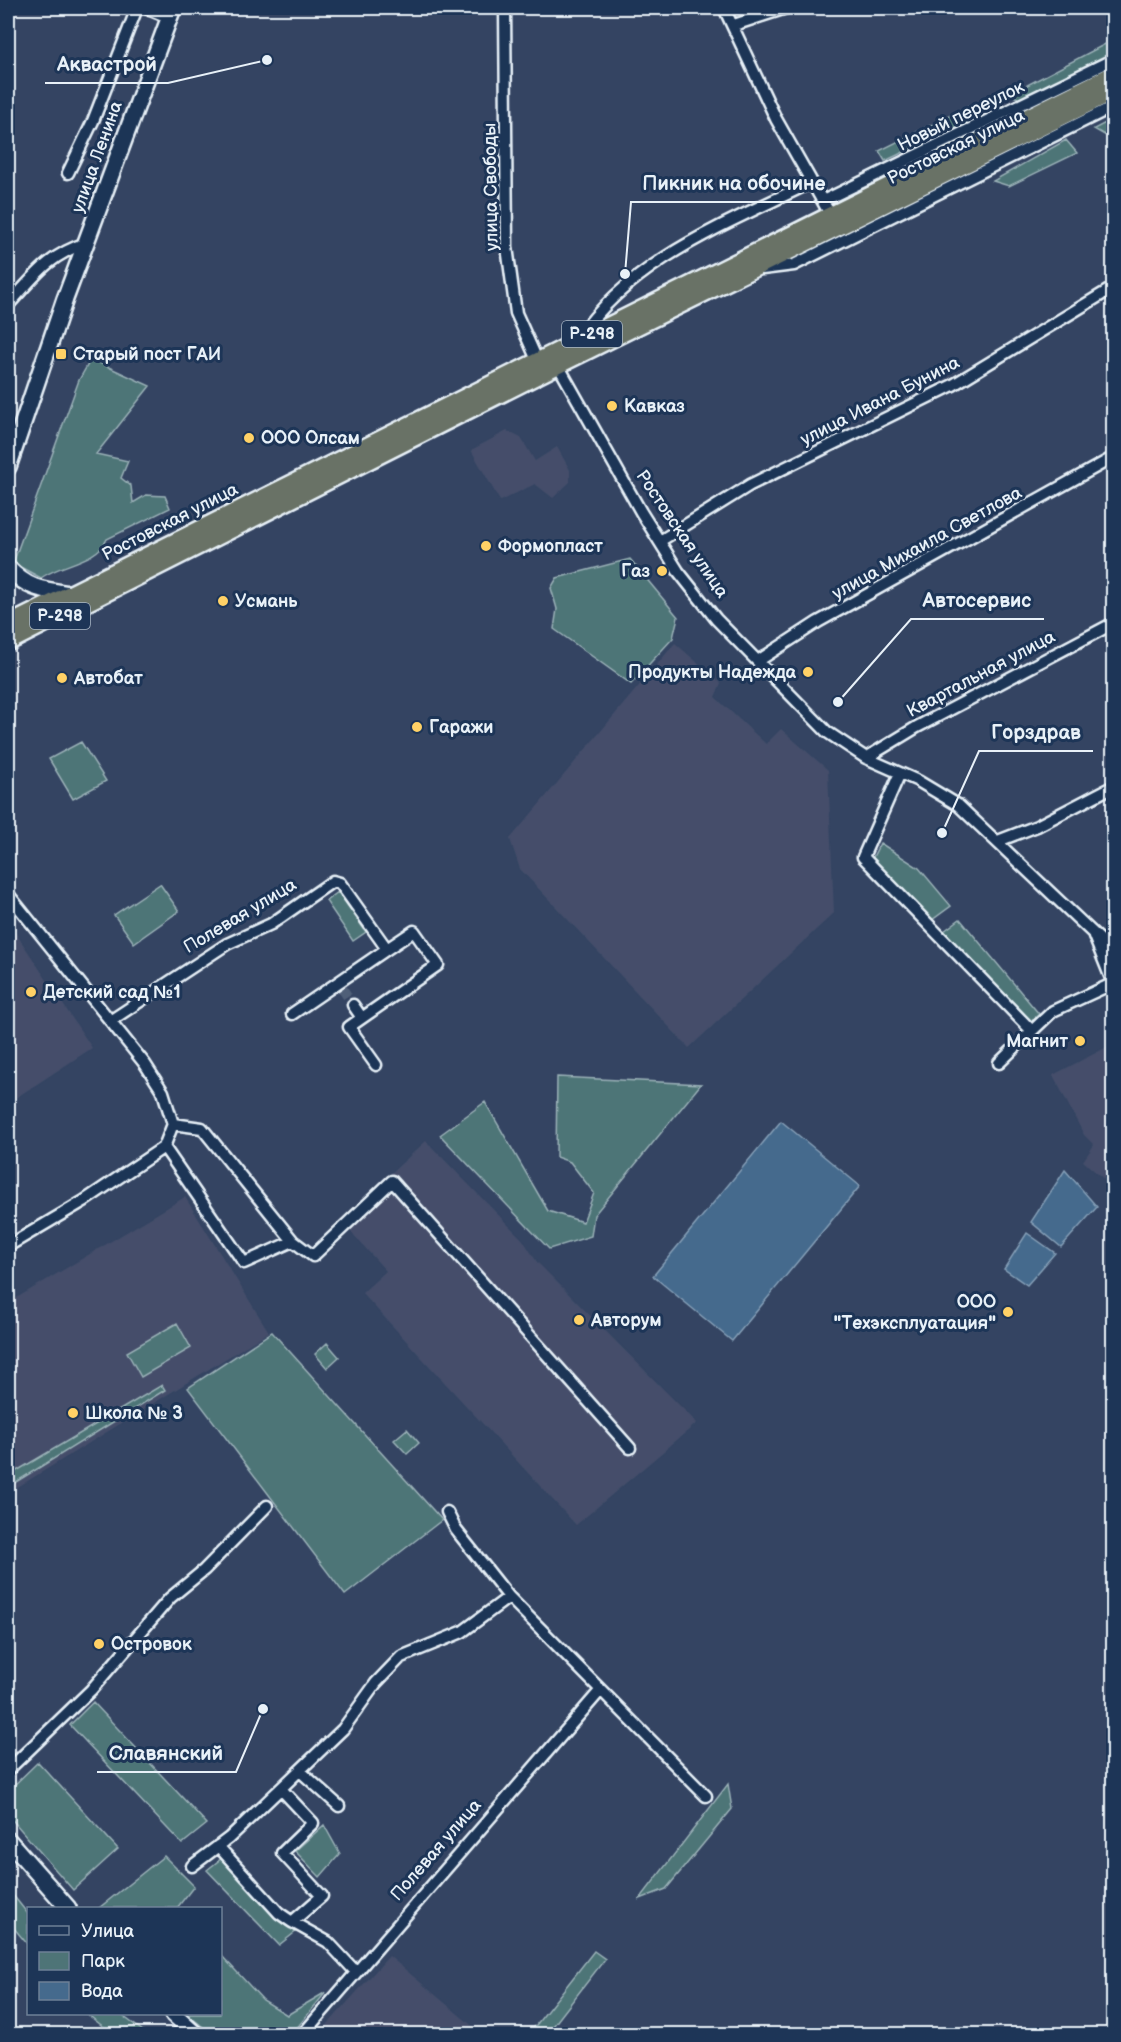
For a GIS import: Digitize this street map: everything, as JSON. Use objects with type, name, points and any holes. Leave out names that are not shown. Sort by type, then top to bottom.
[{"type":"highway","name":"Ростовская улица","points":[[70,594],[577,341],[827,208],[1113,74]]},
{"type":"highway","name":"Ростовская улица","points":[[8,642],[558,365],[1113,91]]},
{"type":"highway","name":"Р-298","points":[[8,625],[70,594]]},
{"type":"main road","name":"улица Ленина","points":[[8,467],[87,243],[172,13]]},
{"type":"main road","points":[[8,568],[21,582],[37,589],[70,594]]},
{"type":"main road","points":[[8,1840],[67,1907]]},
{"type":"main road","points":[[175,2015],[195,2034]]},
{"type":"street","name":"улица Ленина","points":[[68,173],[93,121],[137,8]]},
{"type":"street","name":"улица Ленина","points":[[146,8],[172,13]]},
{"type":"street","name":"улица Свободы","points":[[505,8],[507,247],[516,313],[537,360]]},
{"type":"street","points":[[724,8],[734,25],[776,119],[827,208]]},
{"type":"street","points":[[734,25],[786,8]]},
{"type":"street","name":"Новый переулок","points":[[827,208],[1113,59]]},
{"type":"street","points":[[750,271],[794,265],[1113,106]]},
{"type":"street","name":"Ростовская улица","points":[[577,341],[613,299],[677,249],[812,182]]},
{"type":"street","name":"улица Ленина","points":[[8,305],[38,271],[61,252],[87,243]]},
{"type":"street","name":"улица Ивана Бунина","points":[[660,541],[750,485],[953,385],[1113,287]]},
{"type":"street","name":"Ростовская улица","points":[[558,365],[660,541],[716,620],[827,732],[866,758],[900,773],[958,805],[999,841],[1093,933],[1113,984]]},
{"type":"street","name":"улица Михаила Светлова","points":[[758,661],[818,622],[1113,457]]},
{"type":"street","name":"Квартальная улица","points":[[866,758],[917,727],[1113,623]]},
{"type":"street","points":[[900,773],[863,857],[1032,1031]]},
{"type":"street","points":[[999,841],[1037,826],[1113,786]]},
{"type":"street","name":"Полевая улица","points":[[111,1021],[227,944],[271,924],[333,881],[340,883],[387,949]]},
{"type":"street","points":[[8,894],[111,1021],[163,1092],[173,1124],[164,1147],[103,1189],[8,1246]]},
{"type":"street","points":[[292,1014],[340,985],[414,931],[438,965],[349,1027],[375,1065]]},
{"type":"street","points":[[1093,933],[1113,953]]},
{"type":"street","points":[[999,1063],[1053,1011],[1113,984]]},
{"type":"street","points":[[353,1005],[362,1018]]},
{"type":"street","points":[[173,1124],[202,1128],[293,1241],[313,1256],[392,1181],[630,1448]]},
{"type":"street","points":[[164,1147],[244,1263],[293,1241]]},
{"type":"street","points":[[8,1770],[91,1690],[170,1598],[204,1570],[267,1506]]},
{"type":"street","points":[[447,1512],[456,1530],[509,1597],[706,1796]]},
{"type":"street","points":[[192,1866],[218,1846],[343,1729],[376,1683],[401,1657],[462,1632],[509,1597]]},
{"type":"street","name":"Полевая улица","points":[[303,2034],[600,1691]]},
{"type":"street","points":[[300,1771],[339,1806]]},
{"type":"street","points":[[280,1789],[313,1823],[282,1853],[322,1896],[292,1922]]},
{"type":"street","points":[[218,1846],[279,1913],[328,1942],[356,1972]]},
{"type":"shaded area","points":[[507,431],[521,438],[535,461],[557,447],[570,470],[570,482],[553,498],[535,484],[500,501],[471,450]]},
{"type":"shaded area","points":[[675,643],[721,683],[715,697],[766,744],[781,729],[828,770],[834,913],[689,1048],[520,869],[510,839]]},
{"type":"shaded area","name":"Детский сад №1","points":[[15,932],[92,1048],[8,1103],[8,937]]},
{"type":"shaded area","points":[[1113,1044],[1113,1187],[1083,1161],[1094,1145],[1084,1135],[1053,1075]]},
{"type":"shaded area","points":[[426,1141],[523,1240],[537,1262],[697,1423],[576,1525],[362,1293],[386,1271],[340,1220]]},
{"type":"shaded area","name":"Школа № 3","points":[[185,1197],[269,1332],[8,1493],[8,1303]]},
{"type":"shaded area","points":[[389,1956],[482,2034],[319,2034]]},
{"type":"green space","points":[[1113,40],[1113,56],[1023,101],[1010,94]]},
{"type":"green space","points":[[971,105],[977,117],[885,161],[879,151]]},
{"type":"green space","points":[[1113,119],[1113,132],[1106,136],[1094,129]]},
{"type":"green space","points":[[1066,140],[1077,153],[1009,186],[993,181]]},
{"type":"green space","points":[[91,359],[150,386],[96,454],[128,461],[121,478],[131,486],[133,503],[146,495],[165,496],[170,508],[107,539],[102,547],[87,558],[41,578],[13,563],[79,380]]},
{"type":"green space","points":[[630,559],[678,617],[673,638],[631,684],[554,629],[557,609],[551,588],[557,578]]},
{"type":"green space","points":[[81,742],[106,781],[73,799],[49,759]]},
{"type":"green space","points":[[880,843],[919,868],[951,906],[932,920],[872,859]]},
{"type":"green space","points":[[160,884],[179,911],[134,943],[114,915]]},
{"type":"green space","points":[[338,892],[366,932],[353,941],[326,901]]},
{"type":"green space","points":[[960,919],[1039,1014],[1030,1022],[944,931]]},
{"type":"green space","points":[[557,1077],[701,1084],[594,1215],[591,1236],[549,1249],[440,1135],[485,1102],[548,1211],[583,1222],[594,1193],[570,1162],[556,1157]]},
{"type":"green space","points":[[177,1323],[191,1348],[141,1377],[127,1352]]},
{"type":"green space","points":[[272,1332],[442,1520],[345,1595],[188,1388]]},
{"type":"green space","points":[[327,1343],[339,1357],[327,1368],[315,1354]]},
{"type":"green space","points":[[162,1385],[165,1390],[8,1487],[8,1476]]},
{"type":"green space","points":[[407,1429],[419,1443],[407,1454],[394,1440]]},
{"type":"green space","points":[[93,1702],[207,1824],[182,1844],[70,1725]]},
{"type":"green space","points":[[38,1762],[118,1849],[73,1890],[8,1815],[8,1791]]},
{"type":"green space","points":[[728,1784],[732,1809],[666,1889],[640,1899]]},
{"type":"green space","points":[[324,1825],[340,1854],[320,1877],[295,1851]]},
{"type":"green space","points":[[164,1856],[194,1886],[178,1907],[100,1907]]},
{"type":"green space","points":[[222,1858],[298,1930],[279,1945],[207,1870]]},
{"type":"green space","points":[[8,1889],[27,1913],[27,1944],[8,1921]]},
{"type":"green space","points":[[594,1951],[605,1959],[547,2034],[529,2034]]},
{"type":"green space","points":[[222,1956],[263,2000],[287,2015],[326,1992],[292,2034],[212,2034],[188,2015],[222,2015]]},
{"type":"green space","points":[[88,2015],[121,2015],[147,2034],[113,2034]]},
{"type":"water","points":[[781,1121],[860,1186],[732,1341],[653,1276]]},
{"type":"water","points":[[1065,1170],[1097,1207],[1061,1247],[1031,1222]]},
{"type":"water","points":[[1027,1233],[1055,1253],[1027,1285],[1004,1269]]},
{"type":"tunnel","points":[[342,988],[353,1005]]},
{"type":"place","name":"Аквастрой","points":[[267,60]]},
{"type":"place","name":"Пикник на обочине","points":[[625,274]]},
{"type":"place","name":"Старый пост ГАИ","points":[[61,354]]},
{"type":"place","name":"Кавказ","points":[[612,406]]},
{"type":"place","name":"ООО Олсам","points":[[249,438]]},
{"type":"place","name":"Формопласт","points":[[486,546]]},
{"type":"place","name":"Газ","points":[[662,571]]},
{"type":"place","name":"Усмань","points":[[223,601]]},
{"type":"place","name":"Продукты Надежда","points":[[808,672]]},
{"type":"place","name":"Автобат","points":[[62,678]]},
{"type":"place","name":"Автосервис","points":[[838,702]]},
{"type":"place","name":"Гаражи","points":[[417,727]]},
{"type":"place","name":"Горздрав","points":[[942,833]]},
{"type":"place","name":"Детский сад №1","points":[[31,992]]},
{"type":"place","name":"Магнит","points":[[1080,1041]]},
{"type":"place","name":"ООО \"Техэксплуатация\"","points":[[1008,1312]]},
{"type":"place","name":"Авторум","points":[[579,1320]]},
{"type":"place","name":"Школа № 3","points":[[73,1413]]},
{"type":"place","name":"Островок","points":[[99,1644]]},
{"type":"place","name":"Славянский","points":[[263,1709]]}]
